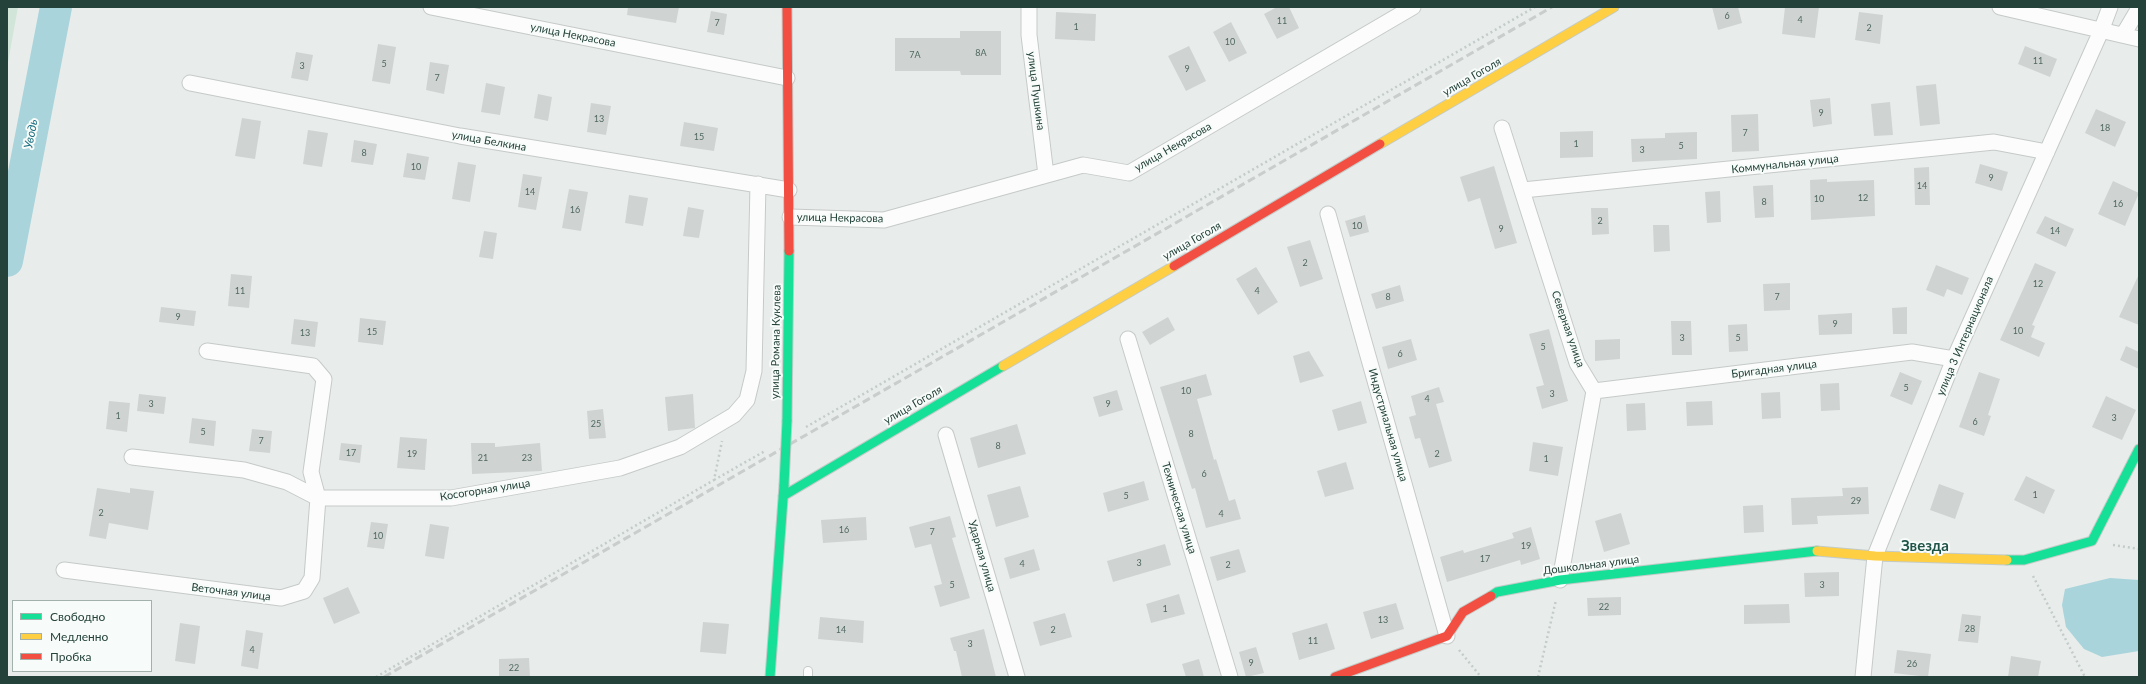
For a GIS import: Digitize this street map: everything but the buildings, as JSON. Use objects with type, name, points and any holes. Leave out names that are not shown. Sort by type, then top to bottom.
[{"type":"street","name":"улица Некрасова","points":[[431,7],[787,78]]},
{"type":"street","name":"улица Романа Куклева","points":[[770,677],[784,485],[787,421],[790,190],[786,7]]},
{"type":"street","name":"улица Пушкина","points":[[1030,7],[1029,35],[1046,175]]},
{"type":"street","name":"улица Некрасова","points":[[790,217],[884,220],[1083,165],[1128,173],[1414,7]]},
{"type":"street","name":"улица Гоголя","points":[[783,496],[1614,7]]},
{"type":"street","points":[[2000,7],[2139,39]]},
{"type":"street","name":"улица 3 Интернационала","points":[[1863,677],[1875,556],[1954,359],[2101,31],[2110,7]]},
{"type":"street","points":[[2123,35],[2139,8]]},
{"type":"street","name":"улица Белкина","points":[[190,82],[460,136],[790,190]]},
{"type":"street","name":"Северная улица","points":[[1502,128],[1577,363],[1594,391]]},
{"type":"street","name":"Коммунальная улица","points":[[1523,190],[1994,142],[2047,152]]},
{"type":"street","name":"Косогорная улица","points":[[132,457],[244,470],[287,482],[318,498],[451,498],[620,468],[680,447],[734,415],[747,400],[754,371],[758,184]]},
{"type":"street","name":"Индустриальная улица","points":[[1328,214],[1447,636]]},
{"type":"street","name":"Техническая улица","points":[[1128,340],[1230,677]]},
{"type":"street","name":"Веточная улица","points":[[64,570],[280,598],[304,591],[312,578],[318,498],[311,472],[324,379],[313,366],[207,351]]},
{"type":"street","name":"Бригадная улица","points":[[1594,391],[1912,352],[1954,359]]},
{"type":"street","points":[[1560,580],[1594,391]]},
{"type":"street","name":"Ударная улица","points":[[946,435],[1017,677]]},
{"type":"street","points":[[2092,541],[2139,449]]},
{"type":"street","name":"Дошкольная улица","points":[[1447,636],[1463,612],[1497,592],[1560,580],[1824,550],[1875,556],[2024,560],[2092,541]]},
{"type":"street","points":[[1335,677],[1447,636]]},
{"type":"path","points":[[804,429],[1535,7]]},
{"type":"path","points":[[714,480],[723,434],[734,415]]},
{"type":"path","points":[[376,677],[769,448]]},
{"type":"path","points":[[2092,541],[2139,549]]},
{"type":"path","points":[[2024,560],[2086,677]]},
{"type":"path","points":[[1538,677],[1560,580]]},
{"type":"path","points":[[1447,636],[1481,677]]},
{"type":"green space","points":[[7,7],[18,7],[7,68]]},
{"type":"water","points":[[2110,578],[2139,580],[2139,651],[2102,657],[2084,649],[2066,627],[2062,605],[2065,589]]},
{"type":"waterway","name":"Уводь","points":[[7,261],[56,7]]},
{"type":"railway","points":[[384,677],[1552,7]]},
{"type":"traffic: fast","points":[[787,421],[789,251]]},
{"type":"traffic: fast","points":[[783,496],[1003,366]]},
{"type":"traffic: fast","points":[[784,485],[787,421]]},
{"type":"traffic: fast","points":[[2007,560],[2024,560],[2092,541],[2139,449]]},
{"type":"traffic: fast","points":[[770,677],[784,485]]},
{"type":"traffic: fast","points":[[1491,596],[1497,592],[1560,580],[1817,551]]},
{"type":"traffic: slow","points":[[1380,144],[1614,7]]},
{"type":"traffic: slow","points":[[1003,366],[1174,266]]},
{"type":"traffic: slow","points":[[1817,551],[1875,556],[2007,560]]},
{"type":"traffic: jam","points":[[787,7],[789,251]]},
{"type":"traffic: jam","points":[[1174,266],[1380,144]]},
{"type":"traffic: jam","points":[[1335,677],[1447,636],[1463,612],[1491,596]]},
{"type":"district","name":"Звезда","points":[[1925,546]]}]
